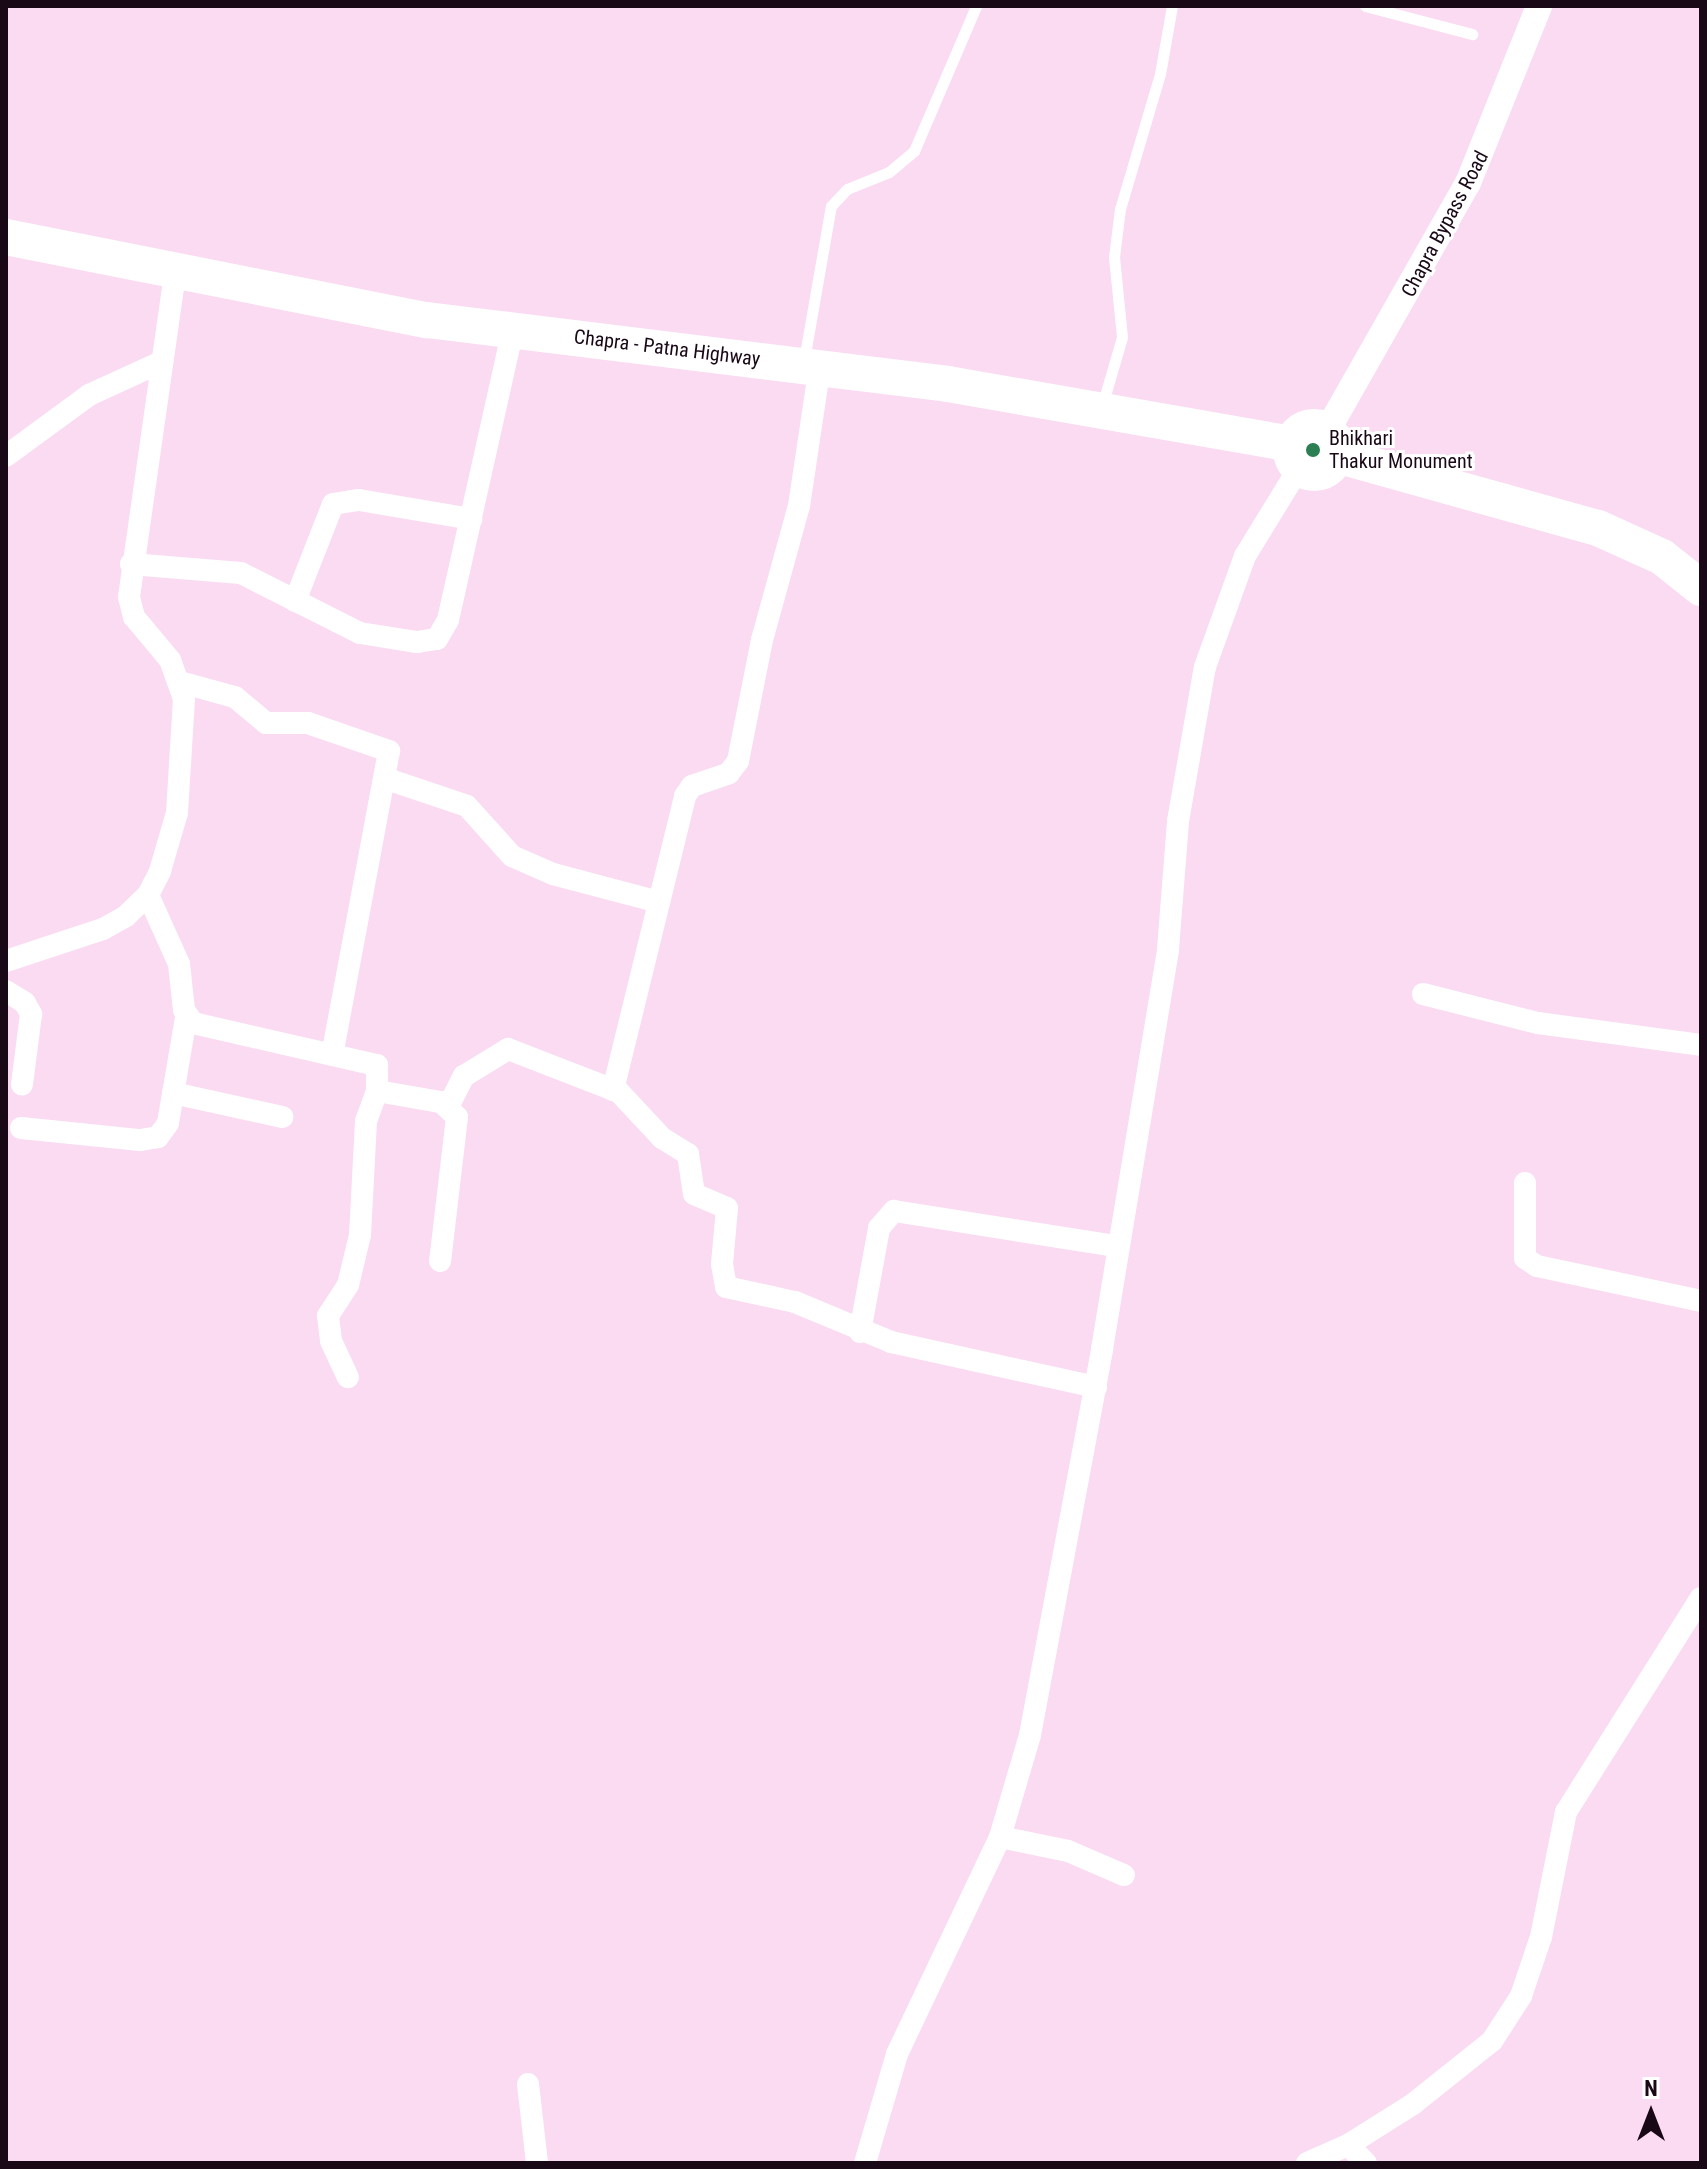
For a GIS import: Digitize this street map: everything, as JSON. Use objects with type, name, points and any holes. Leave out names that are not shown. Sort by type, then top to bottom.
[{"type":"highway","name":"Chapra - Patna Highway","points":[[6,230],[44,243]]},
{"type":"highway","name":"Chapra - Patna Highway","points":[[6,237],[175,273],[427,320],[812,365],[1100,411],[1295,456]]},
{"type":"highway","points":[[1295,456],[1303,429],[1332,443],[1598,528],[1662,557],[1701,588]]},
{"type":"street","name":"Chapra Bypass Road","points":[[1332,443],[1468,183],[1539,6]]},
{"type":"street","points":[[6,961],[103,929],[148,895],[177,813],[185,731],[180,682],[170,660],[134,617],[131,564],[175,273]]},
{"type":"street","points":[[131,564],[241,573],[360,633],[417,642],[437,639],[448,620],[513,330]]},
{"type":"street","points":[[6,456],[89,395],[159,363]]},
{"type":"street","points":[[613,1090],[685,796],[692,786],[729,773],[738,761],[762,640],[799,506],[812,365]]},
{"type":"street","points":[[865,2163],[897,2054],[1000,1837],[1030,1735],[1096,1387],[1116,1246],[1168,949],[1178,821],[1205,667],[1245,556],[1295,456]]},
{"type":"street","points":[[295,601],[333,504],[359,500],[471,519]]},
{"type":"street","points":[[180,682],[235,697],[266,723],[308,723],[382,745],[390,757],[332,1055]]},
{"type":"street","points":[[387,779],[467,806],[512,856],[553,874],[659,902]]},
{"type":"street","points":[[21,1128],[150,1139],[165,1131],[186,1018],[179,964],[148,895]]},
{"type":"street","points":[[6,991],[25,1003],[31,1014],[22,1084]]},
{"type":"street","points":[[1423,994],[1538,1023],[1701,1045]]},
{"type":"street","points":[[186,1018],[225,1033],[374,1062],[377,1091],[366,1121],[358,1248],[348,1285],[328,1316],[331,1341],[348,1377]]},
{"type":"street","points":[[449,1105],[464,1076],[508,1049],[527,1052],[563,1073],[613,1090],[633,1102],[662,1138],[688,1154],[694,1194],[727,1208],[722,1264],[726,1287],[795,1302],[860,1332],[1096,1387]]},
{"type":"street","points":[[377,1091],[449,1105]]},
{"type":"street","points":[[173,1093],[282,1117]]},
{"type":"street","points":[[440,1261],[458,1124],[449,1105]]},
{"type":"street","points":[[1525,1183],[1525,1258],[1537,1266],[1701,1301]]},
{"type":"street","points":[[860,1332],[879,1228],[894,1211],[1116,1246]]},
{"type":"street","points":[[1307,2163],[1348,2145],[1461,2070],[1492,2041],[1521,1996],[1541,1937],[1566,1812],[1701,1598]]},
{"type":"street","points":[[1000,1837],[1068,1851],[1124,1875]]},
{"type":"street","points":[[528,2084],[537,2163]]},
{"type":"street","points":[[1348,2145],[1366,2163]]},
{"type":"lane","points":[[812,365],[831,206],[847,189],[889,172],[914,151],[976,6]]},
{"type":"lane","points":[[1100,411],[1122,337],[1114,257],[1120,209],[1160,74],[1172,6]]},
{"type":"lane","points":[[1365,6],[1472,34]]},
{"type":"place","name":"Bhikhari Thakur Monument","points":[[1313,450]]}]
